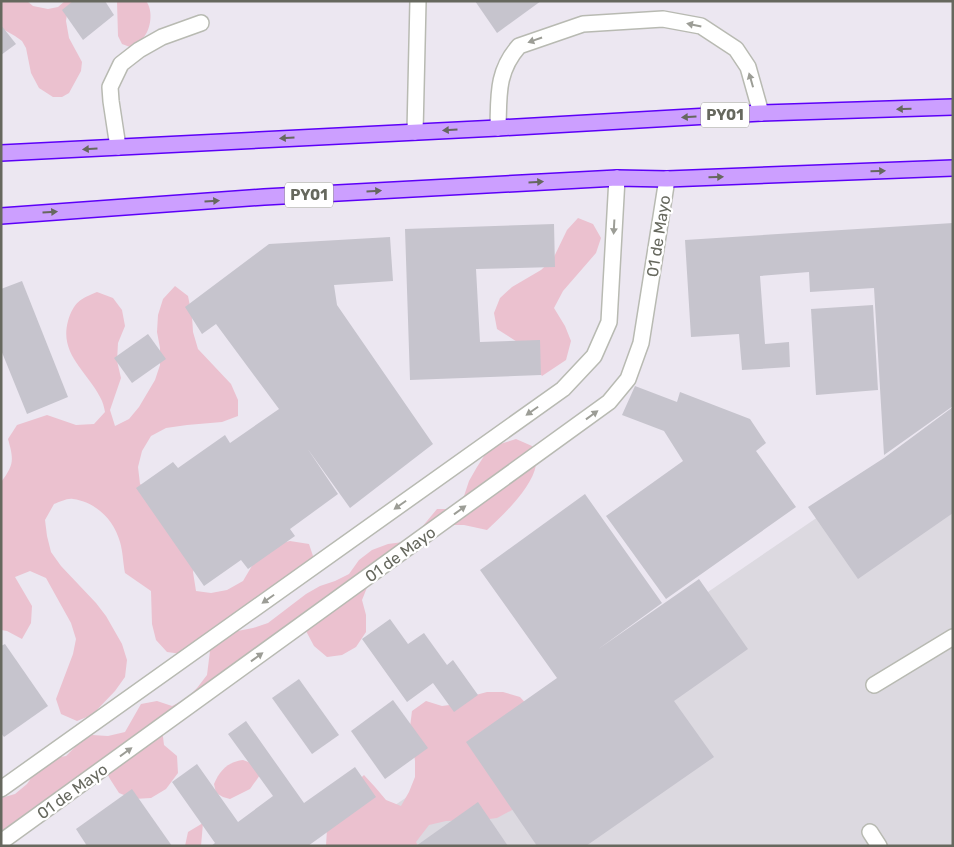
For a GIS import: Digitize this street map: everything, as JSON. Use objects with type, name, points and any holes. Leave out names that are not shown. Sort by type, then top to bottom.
[{"type":"highway","name":"PY01","points":[[1,153],[761,113],[953,107]]},
{"type":"highway","name":"PY01","points":[[1,216],[264,197],[617,178],[667,179],[953,168]]},
{"type":"street","points":[[415,132],[418,1]]},
{"type":"street","points":[[498,128],[500,84],[511,54],[518,46],[583,24],[625,21],[663,20],[701,26],[736,49],[748,67],[761,113]]},
{"type":"street","points":[[118,147],[110,87],[121,64],[138,50],[162,37],[201,23]]},
{"type":"street","points":[[1,789],[563,389],[594,356],[609,322],[617,178]]},
{"type":"street","name":"01 de Mayo","points":[[1,842],[609,402],[628,379],[641,343],[667,179]]},
{"type":"street","points":[[874,685],[953,637]]},
{"type":"street","points":[[870,832],[879,846]]},
{"type":"shaded area","points":[[1,1],[27,1],[33,6],[48,9],[58,7],[65,1],[74,1],[67,14],[66,21],[69,38],[82,62],[81,71],[69,93],[62,97],[53,97],[39,88],[31,73],[26,48],[22,41],[1,28]]},
{"type":"shaded area","points":[[117,1],[146,1],[150,10],[151,16],[147,32],[140,41],[130,47],[122,44],[118,36]]},
{"type":"shaded area","points":[[578,218],[593,224],[601,238],[596,253],[563,291],[554,308],[565,326],[571,341],[566,360],[542,376],[531,361],[525,347],[497,329],[494,313],[500,298],[512,287],[541,270],[553,259],[567,230]]},
{"type":"shaded area","points":[[175,286],[188,296],[193,332],[198,349],[231,384],[238,400],[238,416],[222,422],[166,428],[151,436],[142,451],[138,467],[140,484],[153,494],[198,555],[193,572],[196,591],[211,593],[227,590],[243,581],[259,554],[273,545],[290,541],[309,544],[314,559],[233,621],[221,622],[207,632],[182,654],[167,652],[156,640],[152,624],[151,591],[125,573],[120,542],[109,520],[96,508],[81,501],[68,499],[54,504],[45,520],[51,552],[61,566],[106,616],[122,644],[127,660],[125,677],[115,691],[92,715],[77,721],[61,714],[56,699],[73,654],[76,639],[71,623],[46,578],[30,571],[15,577],[32,606],[31,623],[22,639],[1,630],[1,482],[12,462],[8,439],[17,425],[47,415],[76,425],[94,424],[105,412],[103,403],[95,388],[71,353],[66,333],[68,321],[75,305],[82,299],[97,292],[113,298],[122,310],[125,326],[118,343],[117,361],[121,378],[110,410],[115,426],[129,419],[139,407],[155,380],[160,365],[160,348],[157,332],[158,315],[163,299]]},
{"type":"shaded area","points":[[953,425],[953,846],[335,846]]},
{"type":"shaded area","points":[[516,439],[532,446],[536,461],[533,474],[523,492],[487,530],[464,525],[447,525],[368,585],[362,600],[366,615],[366,632],[356,647],[342,655],[327,657],[314,646],[306,631],[290,629],[275,635],[255,668],[240,674],[162,729],[164,745],[177,756],[178,773],[166,789],[151,798],[134,799],[119,793],[103,765],[1,841],[1,798],[15,794],[27,784],[36,771],[49,759],[66,756],[78,744],[92,735],[108,736],[125,732],[141,704],[157,701],[172,706],[186,699],[207,675],[211,643],[222,634],[268,623],[306,594],[349,574],[359,560],[372,550],[388,544],[403,542],[417,533],[437,509],[453,509],[464,496],[469,481],[486,453],[500,444]]},
{"type":"shaded area","points":[[487,692],[503,692],[520,697],[531,709],[527,802],[497,818],[446,821],[429,825],[416,842],[418,846],[326,846],[327,829],[352,786],[364,775],[386,800],[401,806],[415,777],[415,761],[410,727],[412,711],[426,701],[442,706],[457,704],[472,696]]},
{"type":"shaded area","points":[[243,760],[251,763],[260,775],[250,789],[230,799],[216,793],[214,784],[222,771],[229,765]]},
{"type":"shaded area","points":[[203,823],[201,846],[185,846],[188,832]]},
{"type":"building","points":[[73,1],[105,1],[114,15],[83,40],[62,10]]},
{"type":"building","points":[[475,1],[541,1],[497,33]]},
{"type":"building","points":[[1,25],[16,44],[1,55]]},
{"type":"building","points":[[953,223],[953,406],[884,455],[874,288],[810,292],[809,272],[760,276],[765,344],[789,342],[790,367],[742,370],[739,334],[691,337],[685,240]]},
{"type":"building","points":[[554,224],[555,267],[476,269],[480,342],[540,340],[541,375],[410,380],[405,229]]},
{"type":"building","points":[[390,237],[393,281],[334,285],[337,305],[433,444],[350,508],[307,448],[338,494],[290,529],[295,536],[248,569],[241,560],[204,586],[136,488],[173,462],[178,468],[225,435],[230,443],[279,409],[216,324],[202,334],[185,307],[269,244]]},
{"type":"building","points":[[22,281],[68,397],[27,414],[1,350],[1,289]]},
{"type":"building","points":[[873,305],[878,390],[816,395],[811,309]]},
{"type":"building","points":[[148,334],[166,359],[132,383],[114,358]]},
{"type":"building","points":[[635,386],[677,402],[680,392],[750,419],[766,443],[756,451],[796,507],[666,599],[606,516],[683,461],[664,431],[622,415]]},
{"type":"building","points":[[953,407],[953,513],[858,579],[808,507],[884,458]]},
{"type":"building","points":[[585,494],[662,603],[597,650],[699,579],[748,649],[674,701],[714,757],[586,846],[537,846],[466,742],[557,678],[480,570]]},
{"type":"building","points":[[390,619],[408,644],[424,633],[447,665],[453,660],[478,695],[454,712],[433,683],[407,702],[362,639]]},
{"type":"building","points":[[5,644],[48,706],[4,737],[1,733],[1,646]]},
{"type":"building","points":[[299,679],[339,735],[312,754],[272,698]]},
{"type":"building","points":[[393,700],[428,748],[385,779],[351,731]]},
{"type":"building","points":[[246,721],[304,803],[355,767],[376,797],[308,846],[211,846],[215,843],[172,782],[197,764],[238,822],[273,796],[228,734]]},
{"type":"building","points":[[132,789],[172,846],[87,846],[76,829]]},
{"type":"building","points":[[478,802],[508,846],[416,846]]}]
